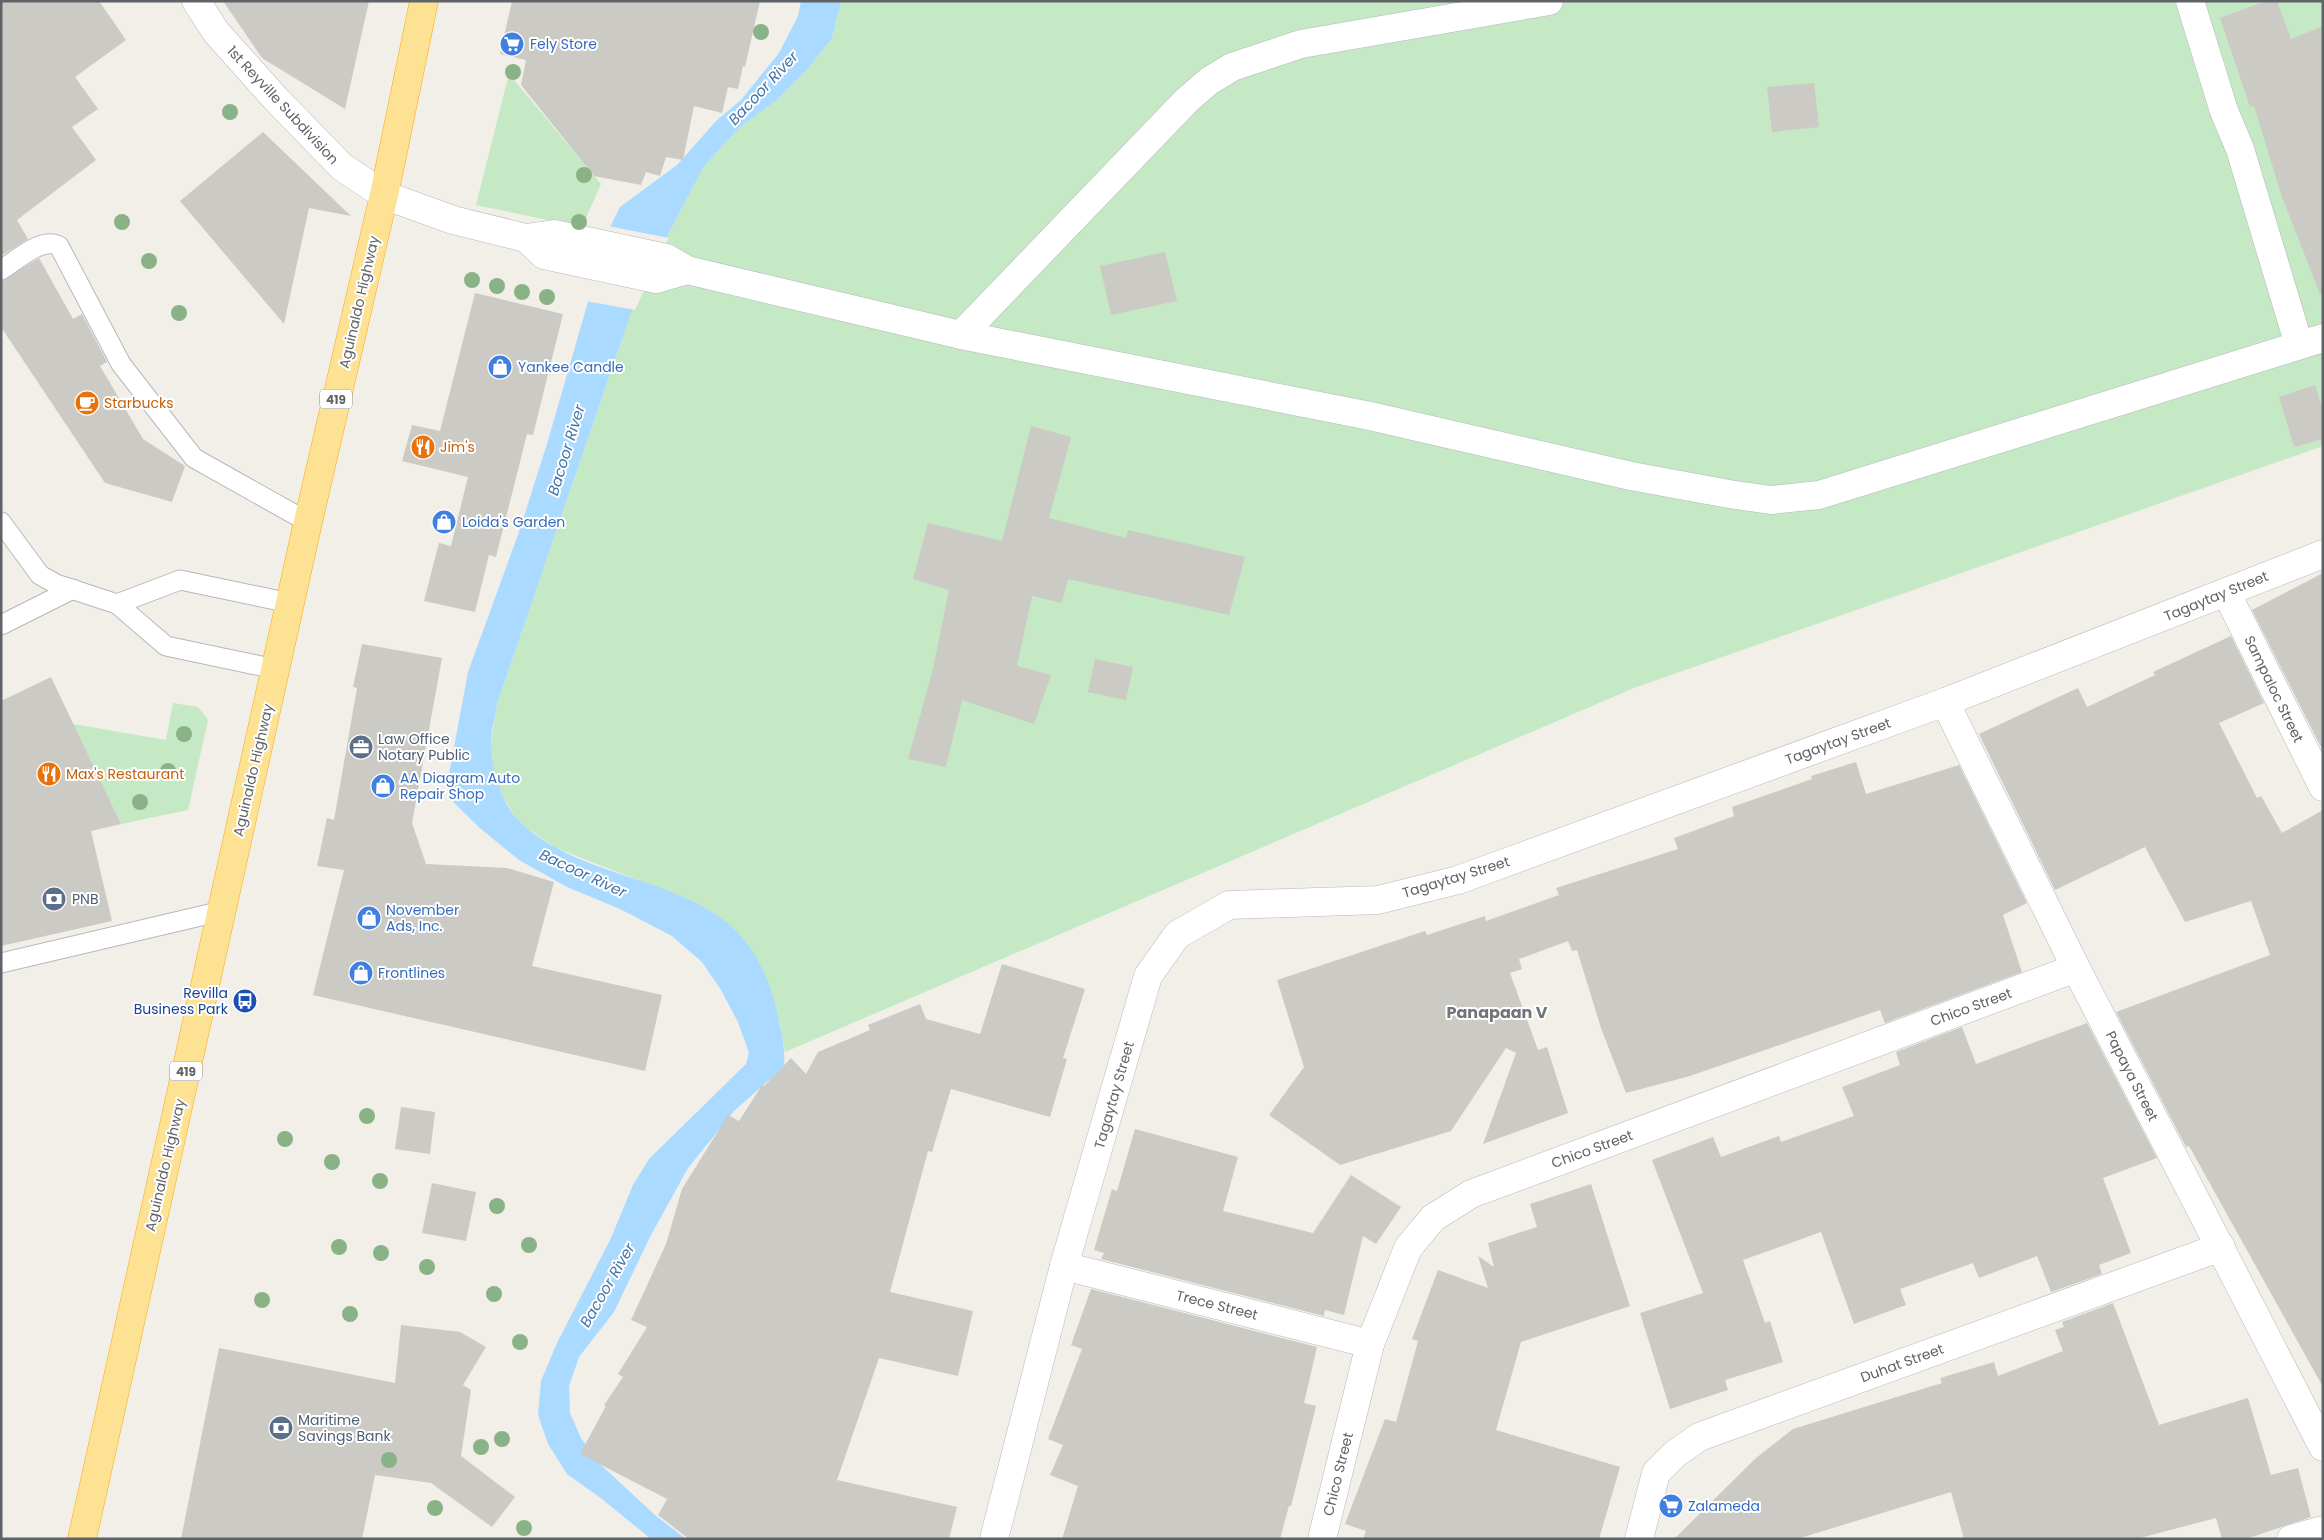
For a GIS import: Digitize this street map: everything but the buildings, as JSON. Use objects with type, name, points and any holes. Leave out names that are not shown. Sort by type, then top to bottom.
[{"type":"highway","name":"Aguinaldo Highway","points":[[82,1539],[308,522],[384,195],[424,1]]},
{"type":"street","name":"1st Reyville Subdivision","points":[[196,1],[216,32],[275,98],[342,167],[384,195],[453,220],[526,238],[554,234],[588,253],[670,269],[961,335]]},
{"type":"street","points":[[961,335],[1187,100],[1209,80],[1232,67],[1301,44],[1549,1]]},
{"type":"street","points":[[961,335],[1370,416],[1631,476],[1771,500],[1819,495],[2311,342],[2240,149],[2224,111],[2190,1]]},
{"type":"street","name":"Tagaytay Street","points":[[994,1539],[1064,1266],[1148,976],[1177,935],[1229,904],[1378,900],[1458,880],[1945,702],[2323,554]]},
{"type":"street","name":"Sampaloc Street","points":[[2226,592],[2323,787]]},
{"type":"street","name":"Papaya Street","points":[[1945,702],[2076,968],[2323,1447]]},
{"type":"street","name":"Chico Street","points":[[1322,1539],[1370,1344],[1408,1248],[1433,1218],[1471,1194],[2076,968]]},
{"type":"street","name":"Duhat Street","points":[[1639,1539],[1656,1473],[1675,1454],[1699,1438],[2221,1247]]},
{"type":"street","name":"Trece Street","points":[[1064,1266],[1370,1344]]},
{"type":"street","points":[[2291,1539],[2323,1530]]},
{"type":"lane","points":[[1,270],[44,244],[54,243],[59,246],[121,364],[194,458],[308,522]]},
{"type":"lane","points":[[1,522],[40,575],[56,584],[117,604],[166,646],[275,669]]},
{"type":"lane","points":[[117,604],[180,580],[290,603]]},
{"type":"lane","points":[[1,625],[73,589]]},
{"type":"lane","points":[[1,963],[222,911]]},
{"type":"green space","points":[[841,1],[2323,1],[2323,446],[1634,688],[785,1052],[780,1024],[722,919],[689,900],[556,848],[518,822],[500,792],[493,768],[490,748],[497,704],[630,316],[662,246],[704,166],[739,128],[777,100],[808,69],[832,38]]},
{"type":"green space","points":[[509,74],[601,184],[582,227],[476,205]]},
{"type":"green space","points":[[173,703],[198,707],[208,720],[188,810],[121,824],[73,724],[166,740]]},
{"type":"water","name":"Bacoor River","points":[[801,1],[841,1],[832,38],[808,69],[777,100],[739,128],[704,166],[662,246],[630,316],[497,704],[491,738],[496,778],[508,807],[520,822],[542,839],[566,853],[672,892],[697,904],[721,918],[739,934],[754,954],[766,976],[782,1033],[784,1067],[734,1111],[688,1168],[651,1235],[614,1312],[579,1357],[569,1386],[570,1413],[581,1438],[600,1464],[655,1515],[686,1539],[651,1539],[602,1499],[567,1474],[548,1444],[538,1415],[541,1381],[557,1343],[611,1238],[633,1185],[649,1159],[746,1064],[749,1053],[738,1022],[721,990],[702,962],[672,936],[620,909],[567,887],[519,860],[481,829],[453,802],[447,785],[468,672],[519,532],[547,444],[609,229],[620,207],[677,165],[716,121],[741,100],[779,53],[798,16]]},
{"type":"pier","points":[[608,226],[669,238],[635,310],[586,301]]},
{"type":"place","name":"Fely Store","points":[[512,44]]},
{"type":"place","name":"Yankee Candle","points":[[500,367]]},
{"type":"place","name":"Starbucks","points":[[87,403]]},
{"type":"place","name":"Jim's","points":[[423,447]]},
{"type":"place","name":"Loida's Garden","points":[[444,522]]},
{"type":"place","name":"Law Office Notary Public","points":[[361,747]]},
{"type":"place","name":"Max's Restaurant","points":[[49,774]]},
{"type":"place","name":"AA Diagram Auto Repair Shop","points":[[383,786]]},
{"type":"place","name":"PNB","points":[[54,899]]},
{"type":"place","name":"November Ads, Inc.","points":[[369,918]]},
{"type":"place","name":"Frontlines","points":[[361,973]]},
{"type":"place","name":"Revilla Business Park","points":[[245,1001]]},
{"type":"place","name":"Maritime Savings Bank","points":[[281,1428]]},
{"type":"place","name":"Zalameda","points":[[1671,1506]]},
{"type":"district","name":"Panapaan V","points":[[1497,1012]]}]
